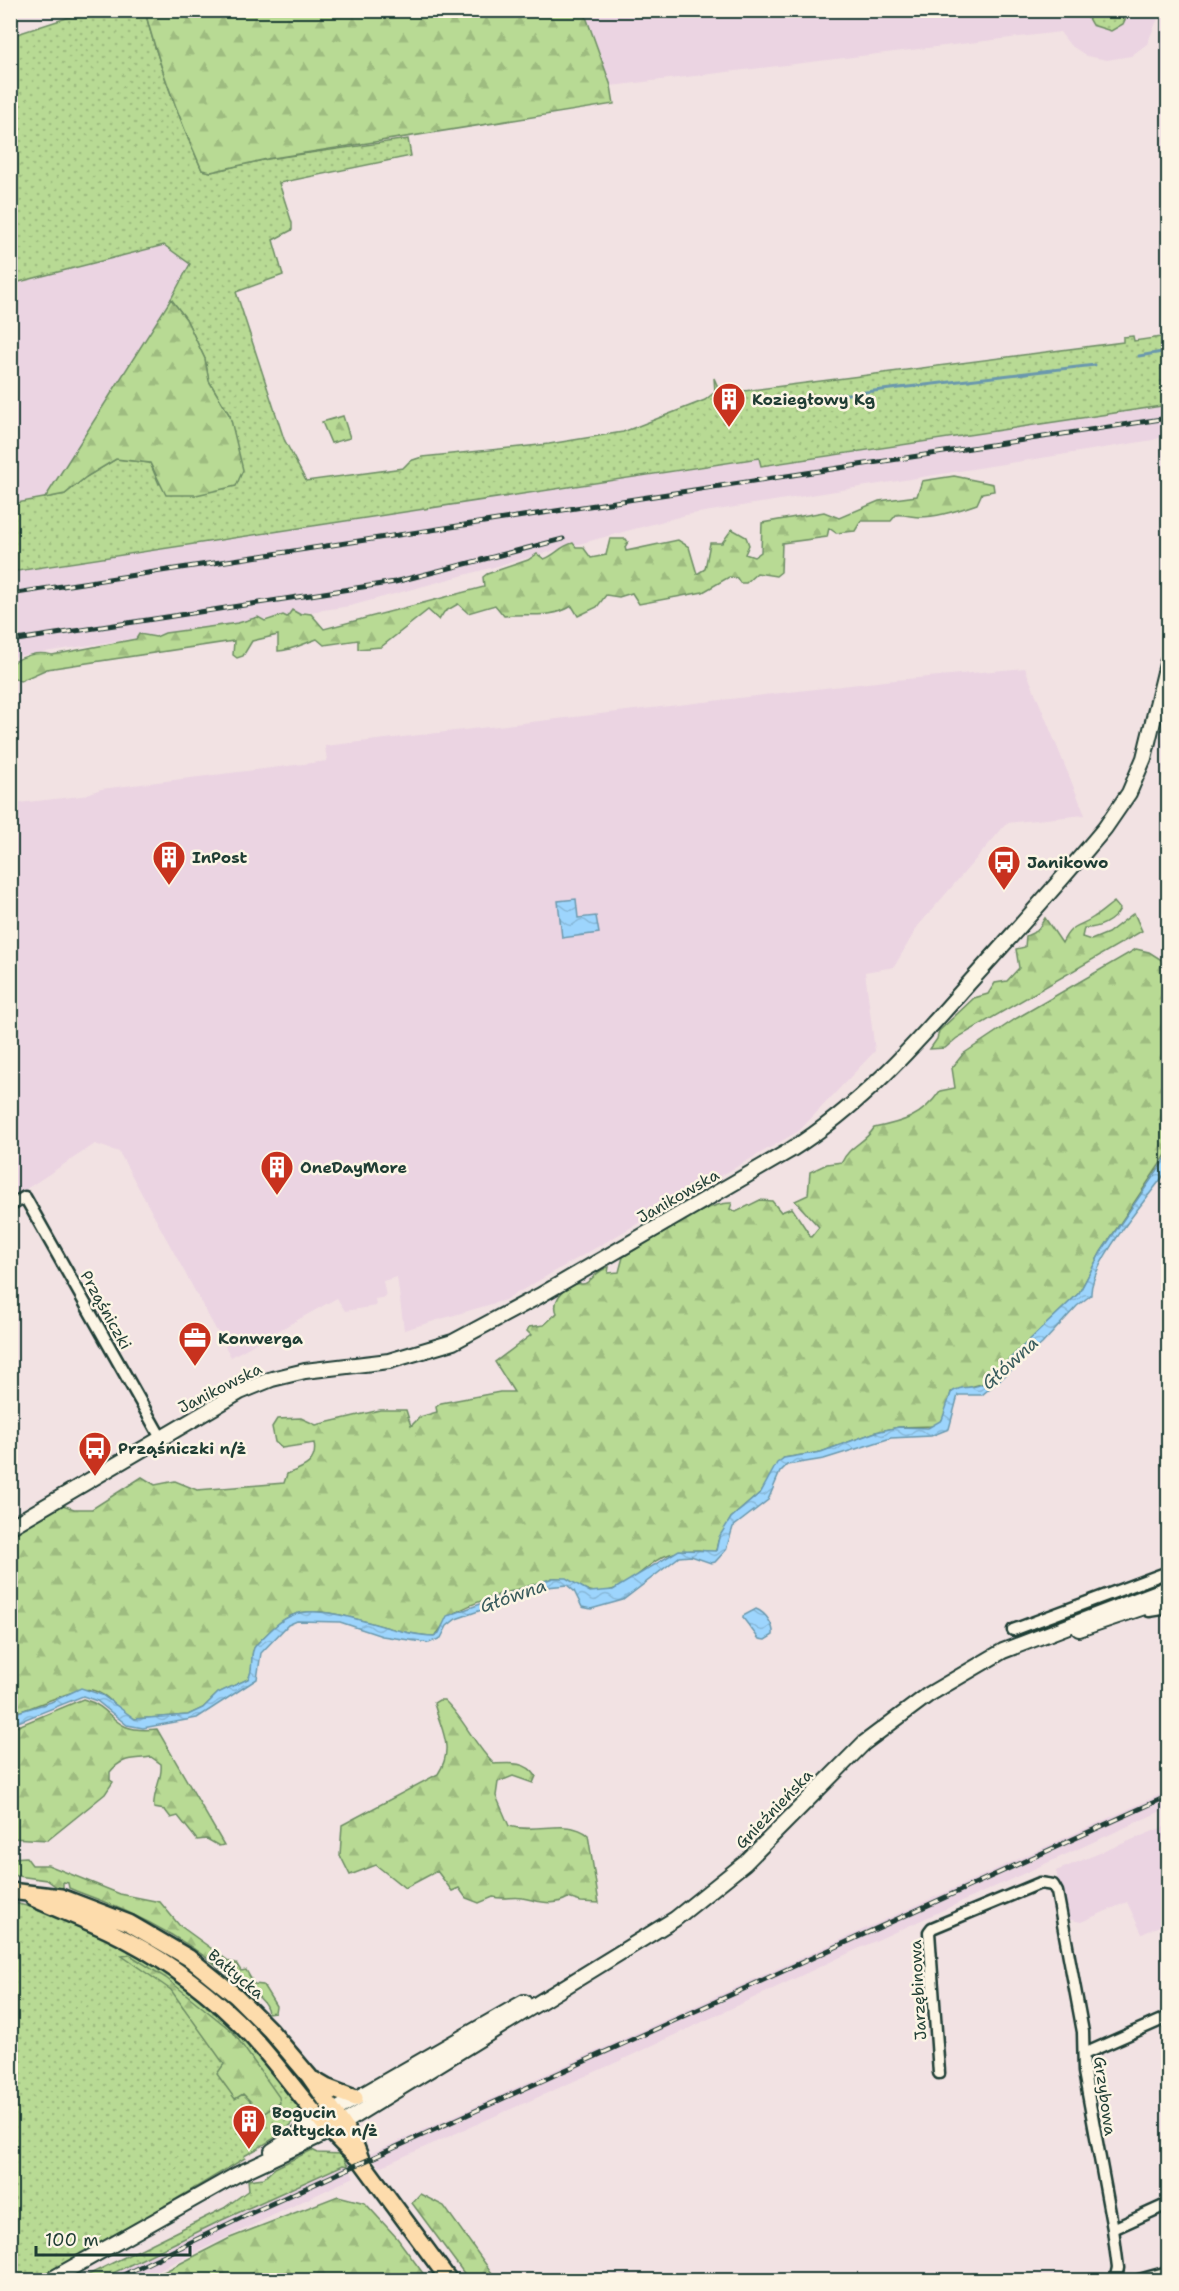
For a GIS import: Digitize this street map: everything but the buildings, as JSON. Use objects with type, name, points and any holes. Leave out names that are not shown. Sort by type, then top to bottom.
[{"type":"main road","name":"Bałtycka","points":[[18,1892],[61,1897],[84,1905],[129,1923],[175,1949],[236,1996],[270,2030],[309,2076],[332,2121]]},
{"type":"main road","name":"Bałtycka","points":[[18,1892],[109,1931],[188,1980],[215,2001],[254,2038],[332,2121],[449,2280]]},
{"type":"main road","points":[[309,2076],[326,2087],[355,2098]]},
{"type":"street","name":"Janikowska","points":[[10,1527],[218,1403],[272,1379],[305,1371],[389,1361],[431,1350],[472,1333],[789,1151],[848,1110],[905,1055],[1105,828],[1129,793],[1144,758],[1168,660]]},
{"type":"street","name":"Prząśniczki","points":[[10,1206],[26,1197],[161,1438]]},
{"type":"street","points":[[1013,1630],[1168,1572]]},
{"type":"street","name":"Gnieźnieńska","points":[[50,2280],[332,2121],[390,2092],[586,1974],[697,1903],[745,1863],[864,1743],[928,1695],[1003,1651],[1168,1588]]},
{"type":"street","name":"Gnieźnieńska","points":[[983,1664],[1168,1599]]},
{"type":"street","points":[[1125,1614],[1168,1608]]},
{"type":"street","name":"Jarzębinowa","points":[[939,2073],[929,1932],[932,1928],[1040,1883],[1053,1885]]},
{"type":"street","name":"Grzybowa","points":[[1053,1885],[1057,1892],[1083,2032],[1084,2072],[1113,2229],[1118,2268],[1116,2279]]},
{"type":"street","name":"Gnieźnieńska","points":[[332,2121],[355,2098],[521,2004],[586,1974]]},
{"type":"street","points":[[1084,2054],[1168,2017]]},
{"type":"street","points":[[1113,2229],[1168,2204]]},
{"type":"street","points":[[1140,2280],[1168,2272]]},
{"type":"shaded area","points":[[585,11],[1161,11],[1147,44],[1131,56],[1107,60],[1087,56],[1070,45],[1060,32],[611,86]]},
{"type":"shaded area","points":[[164,245],[191,264],[149,338],[45,498],[11,504],[11,284]]},
{"type":"shaded area","points":[[1164,405],[1167,423],[1162,437],[1153,440],[686,515],[350,606],[11,657],[10,572],[760,458],[761,466]]},
{"type":"shaded area","points":[[1025,668],[1085,815],[1007,823],[918,926],[894,967],[865,972],[875,1051],[799,1131],[505,1300],[404,1330],[397,1277],[383,1281],[386,1297],[375,1299],[376,1306],[345,1311],[337,1298],[231,1357],[119,1152],[95,1144],[11,1197],[10,804],[82,796],[101,789],[327,761],[325,746],[885,681]]},
{"type":"shaded area","points":[[1168,1791],[1168,1808],[862,1947],[615,2063],[380,2167],[370,2154]]},
{"type":"shaded area","points":[[1168,1825],[1168,1922],[1142,1934],[1127,1902],[1081,1922],[1067,1919],[1056,1871]]},
{"type":"shaded area","points":[[344,2165],[348,2166],[354,2177],[137,2280],[102,2280],[196,2233]]},
{"type":"green space","points":[[88,11],[145,11],[170,92],[202,170],[211,172],[267,159],[408,139],[411,156],[279,183],[292,223],[292,230],[273,240],[283,275],[236,292],[284,439],[306,481],[403,468],[410,461],[422,457],[549,444],[623,432],[705,400],[715,392],[714,378],[721,394],[1123,342],[1123,337],[1133,336],[1134,341],[1168,336],[1168,405],[761,466],[759,458],[11,572],[11,504],[65,494],[86,477],[116,459],[150,463],[159,484],[230,416],[209,381],[205,359],[186,319],[171,299],[190,264],[164,245],[11,284],[11,36]]},
{"type":"green space","points":[[145,11],[584,11],[611,86],[614,104],[267,159],[211,172],[202,170],[185,131],[163,72]]},
{"type":"green space","points":[[1084,11],[1099,11],[1106,17],[1112,16],[1116,11],[1129,11],[1123,24],[1111,31],[1092,25]]},
{"type":"green space","points":[[171,299],[186,319],[205,359],[209,381],[230,416],[243,470],[236,486],[196,495],[166,495],[150,463],[116,459],[86,477],[65,494],[45,498]]},
{"type":"green space","points":[[343,416],[350,438],[331,443],[322,422]]},
{"type":"green space","points":[[954,476],[993,484],[994,491],[982,493],[977,504],[949,513],[920,517],[896,515],[891,521],[861,521],[855,531],[836,533],[829,528],[827,537],[782,543],[781,572],[776,576],[757,573],[746,583],[740,583],[737,578],[729,577],[703,592],[639,604],[632,593],[619,597],[606,595],[597,607],[578,616],[572,606],[555,613],[504,616],[495,605],[468,613],[458,604],[444,612],[439,620],[428,610],[381,647],[358,649],[358,640],[324,645],[317,639],[278,651],[278,635],[252,641],[243,656],[237,658],[233,655],[234,641],[47,669],[20,681],[11,676],[11,663],[30,655],[52,655],[136,639],[139,634],[156,637],[165,633],[238,623],[258,617],[265,621],[283,615],[287,617],[292,610],[301,615],[311,614],[324,629],[484,587],[483,577],[487,574],[528,560],[537,554],[544,559],[573,543],[576,547],[583,547],[591,558],[606,555],[610,539],[626,539],[628,542],[625,547],[626,551],[678,540],[689,547],[697,574],[705,569],[710,543],[722,543],[732,529],[746,537],[749,545],[745,554],[754,557],[761,552],[762,523],[824,512],[839,518],[879,501],[917,496],[922,481]]},
{"type":"green space","points":[[1114,902],[1120,909],[1114,917],[1100,926],[1084,928],[1082,937],[1091,940],[1108,933],[1134,913],[1142,931],[957,1038],[945,1048],[930,1049],[939,1031],[974,998],[988,994],[995,983],[1007,981],[1019,968],[1016,949],[1025,947],[1026,936],[1037,931],[1045,918],[1062,943],[1072,929]]},
{"type":"green space","points":[[1136,949],[1149,952],[1168,964],[1168,1152],[1101,1252],[1079,1293],[985,1383],[951,1392],[945,1417],[935,1426],[899,1427],[876,1432],[821,1452],[784,1458],[761,1492],[731,1518],[718,1541],[716,1551],[695,1550],[670,1554],[654,1562],[631,1581],[612,1590],[594,1592],[566,1580],[553,1578],[466,1607],[451,1616],[434,1636],[417,1635],[324,1612],[293,1615],[283,1620],[254,1647],[252,1670],[248,1679],[218,1693],[203,1708],[188,1715],[135,1719],[104,1695],[92,1690],[65,1695],[11,1714],[10,1533],[60,1504],[74,1509],[92,1509],[142,1477],[155,1485],[175,1481],[197,1490],[284,1483],[287,1474],[308,1464],[315,1450],[314,1443],[282,1448],[275,1442],[272,1427],[277,1419],[301,1418],[316,1425],[380,1410],[406,1410],[411,1426],[420,1417],[437,1412],[436,1407],[441,1403],[500,1392],[514,1392],[495,1362],[531,1335],[527,1331],[529,1327],[544,1325],[557,1313],[557,1300],[566,1289],[575,1284],[586,1283],[605,1268],[609,1267],[608,1273],[619,1272],[623,1257],[677,1224],[721,1204],[732,1203],[730,1209],[736,1212],[760,1200],[772,1201],[781,1212],[792,1208],[811,1237],[819,1227],[795,1201],[808,1195],[810,1172],[827,1164],[842,1162],[874,1128],[919,1113],[940,1091],[955,1088],[952,1068],[963,1054],[1017,1018]]},
{"type":"green space","points":[[83,1699],[94,1703],[129,1728],[157,1729],[224,1845],[219,1846],[207,1839],[197,1840],[178,1816],[171,1818],[165,1810],[154,1808],[161,1764],[151,1757],[119,1763],[110,1772],[110,1780],[113,1782],[105,1794],[48,1840],[11,1838],[11,1729]]},
{"type":"green space","points":[[444,1700],[451,1707],[494,1764],[523,1765],[536,1776],[533,1783],[513,1776],[498,1782],[496,1796],[509,1826],[571,1828],[588,1835],[599,1903],[581,1902],[568,1898],[551,1903],[493,1897],[479,1903],[466,1898],[459,1888],[452,1891],[437,1871],[405,1888],[376,1865],[350,1875],[340,1855],[342,1825],[438,1774],[446,1755],[445,1739],[434,1703]]},
{"type":"green space","points":[[26,1857],[32,1865],[48,1865],[120,1894],[160,1902],[179,1925],[230,1962],[236,1963],[241,1971],[246,1970],[254,1984],[263,1985],[276,2006],[275,2012],[268,2013],[259,1998],[243,1988],[206,1957],[143,1919],[69,1888],[68,1883],[63,1882],[63,1888],[58,1888],[47,1880],[11,1875],[11,1858]]},
{"type":"green space","points":[[11,1902],[74,1922],[104,1936],[134,1951],[190,1988],[240,2031],[295,2098],[300,2110],[298,2116],[288,2127],[266,2144],[244,2156],[245,2158],[41,2280],[11,2280]]},
{"type":"green space","points":[[130,1955],[166,1978],[233,2032],[279,2097],[280,2103],[263,2114],[243,2094],[235,2099],[217,2074],[224,2064],[171,1990],[122,1956]]},
{"type":"green space","points":[[312,2150],[318,2153],[341,2154],[348,2166],[343,2165],[222,2220],[99,2280],[78,2280],[224,2208],[249,2190],[248,2180],[264,2178],[275,2168]]},
{"type":"green space","points":[[420,2194],[444,2206],[497,2280],[469,2280],[412,2203]]},
{"type":"green space","points":[[338,2196],[365,2203],[397,2238],[428,2280],[148,2280],[230,2238]]},
{"type":"water","points":[[576,899],[578,918],[596,916],[599,933],[562,938],[558,901]]},
{"type":"water","name":"Główna","points":[[1168,1155],[1168,1170],[1109,1249],[1093,1282],[1091,1295],[1077,1306],[1042,1344],[982,1395],[958,1395],[949,1429],[931,1436],[891,1438],[824,1459],[787,1465],[780,1472],[768,1500],[733,1527],[726,1550],[715,1562],[711,1563],[691,1556],[679,1557],[623,1600],[591,1609],[582,1607],[574,1591],[567,1585],[547,1587],[456,1619],[447,1626],[441,1638],[429,1643],[382,1636],[340,1622],[297,1621],[288,1625],[261,1653],[257,1679],[197,1718],[143,1728],[127,1725],[97,1701],[83,1696],[11,1725],[11,1714],[51,1702],[81,1688],[102,1695],[135,1719],[188,1715],[203,1708],[218,1693],[248,1679],[254,1647],[278,1624],[293,1615],[324,1612],[418,1635],[434,1636],[439,1633],[447,1616],[553,1578],[566,1578],[590,1592],[613,1590],[679,1550],[716,1551],[719,1537],[731,1518],[761,1492],[777,1463],[784,1458],[821,1452],[876,1432],[899,1427],[928,1428],[942,1420],[951,1393],[984,1383],[1079,1293],[1101,1252]]},
{"type":"water","points":[[756,1609],[771,1623],[773,1635],[765,1640],[759,1639],[743,1618]]},
{"type":"waterway","points":[[1139,356],[1168,351]]},
{"type":"waterway","points":[[797,400],[1095,365]]},
{"type":"railway","points":[[10,594],[1168,418]]},
{"type":"railway","points":[[10,641],[395,582],[563,539]]},
{"type":"railway","points":[[113,2280],[251,2213],[1168,1796]]},
{"type":"place","name":"Koziegłowy Kg","points":[[729,428]]},
{"type":"place","name":"InPost","points":[[169,886]]},
{"type":"place","name":"Janikowo","points":[[1004,891]]},
{"type":"place","name":"OneDayMore","points":[[277,1196]]},
{"type":"place","name":"Konwerga","points":[[195,1367]]},
{"type":"place","name":"Prząśniczki n/ż","points":[[95,1477]]},
{"type":"place","name":"Bogucin Bałtycka n/ż","points":[[249,2150]]}]
